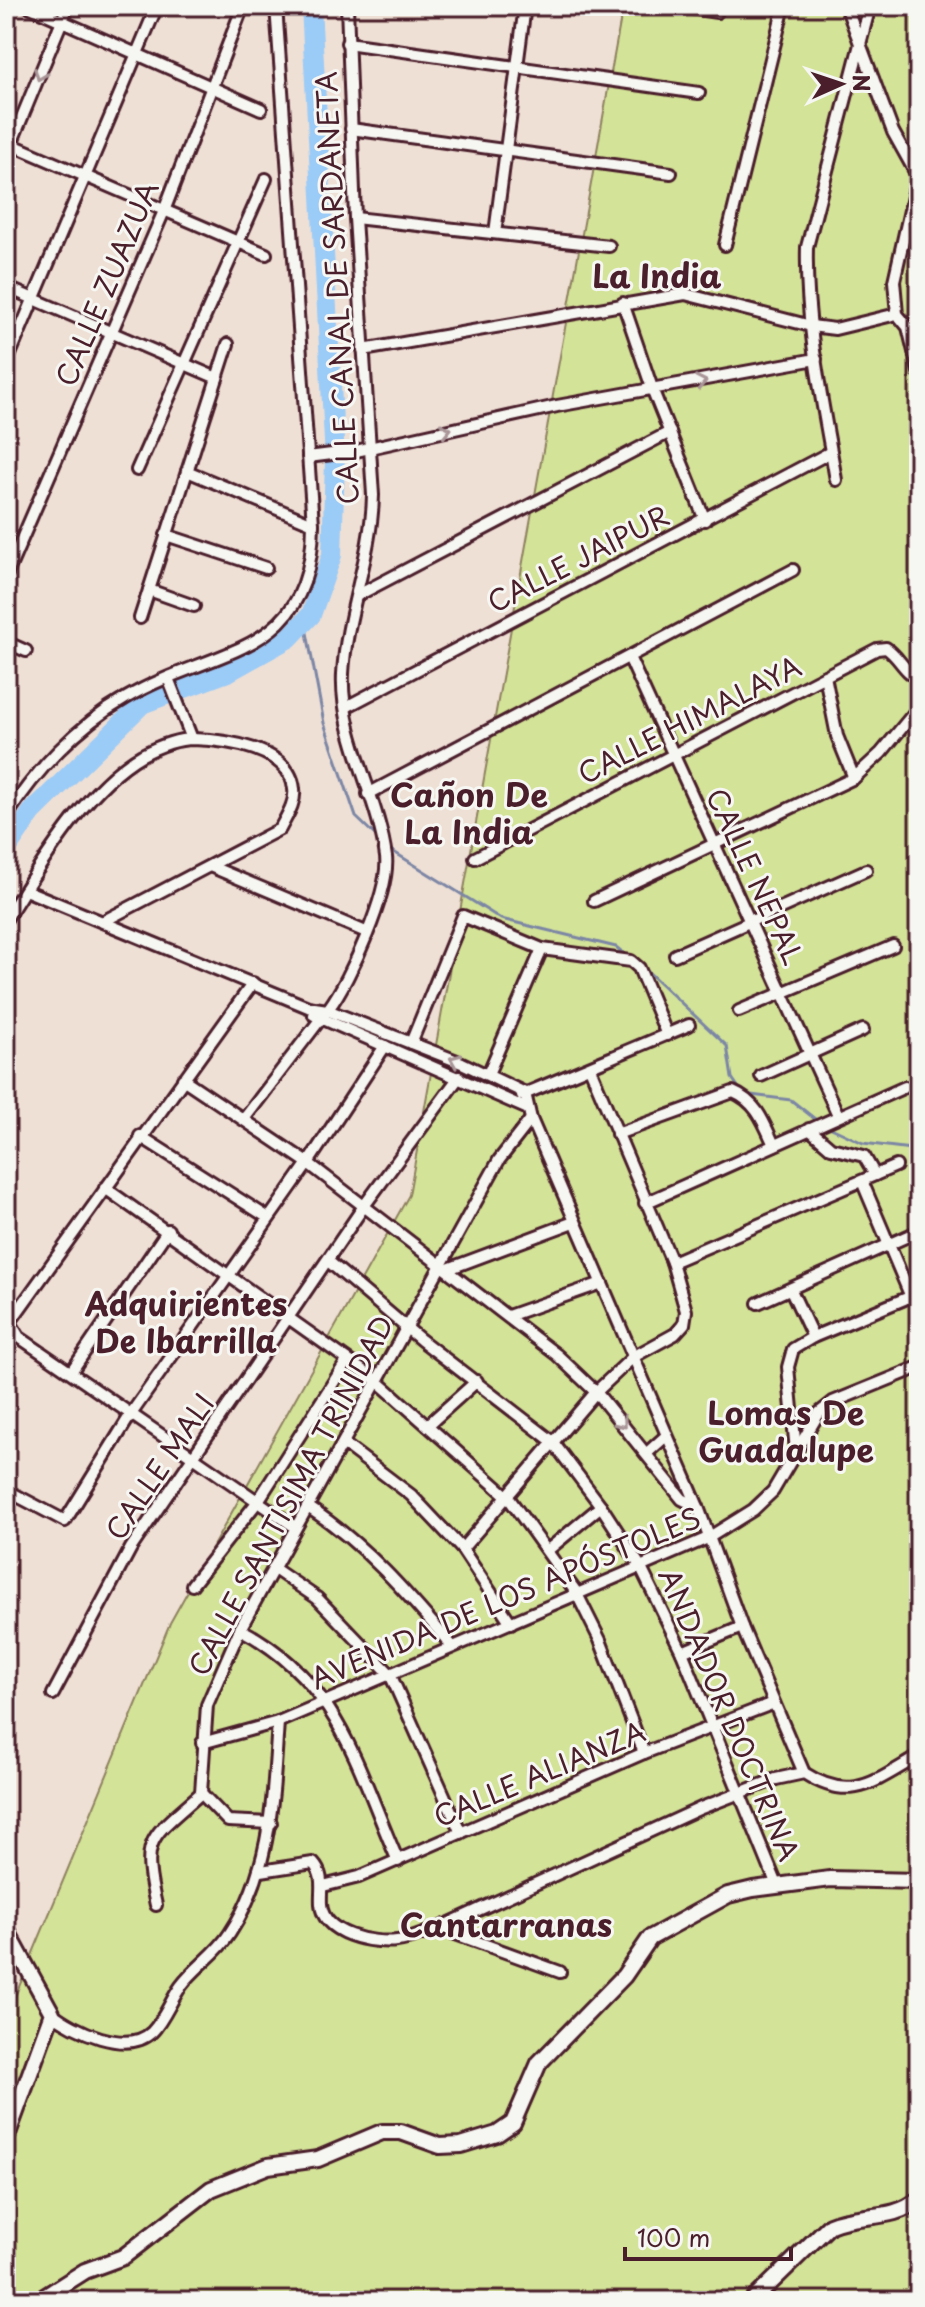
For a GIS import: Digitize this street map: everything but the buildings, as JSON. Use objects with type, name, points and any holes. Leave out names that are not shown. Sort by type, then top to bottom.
[{"type":"street","points":[[28,6],[261,109]]},
{"type":"street","points":[[6,156],[68,6]]},
{"type":"street","points":[[6,364],[157,6]]},
{"type":"street","name":"CALLE ZUAZUA","points":[[6,576],[164,211],[243,6]]},
{"type":"street","points":[[6,817],[10,802],[83,727],[127,697],[170,683],[248,645],[294,609],[309,576],[314,456],[276,6]]},
{"type":"street","name":"CALLE CANAL DE SARDANETA","points":[[347,6],[372,527],[342,676],[346,707],[386,858],[385,884],[366,932]]},
{"type":"street","points":[[495,233],[525,6]]},
{"type":"street","points":[[677,6],[717,12]]},
{"type":"street","points":[[725,245],[784,6]]},
{"type":"street","points":[[846,6],[893,132],[919,174],[897,253],[894,281],[897,314],[908,327],[919,372]]},
{"type":"street","points":[[836,480],[811,326],[806,284],[807,247],[861,50],[870,6]]},
{"type":"street","points":[[347,43],[699,93]]},
{"type":"street","points":[[351,129],[671,173]]},
{"type":"street","points":[[9,143],[266,254]]},
{"type":"street","points":[[137,470],[266,179]]},
{"type":"street","points":[[355,218],[609,246]]},
{"type":"street","points":[[6,287],[217,378]]},
{"type":"street","points":[[363,350],[685,294],[811,326],[835,329],[897,314]]},
{"type":"street","points":[[623,303],[653,391],[705,520]]},
{"type":"street","points":[[140,618],[228,344]]},
{"type":"street","points":[[314,456],[356,451],[557,406],[816,359]]},
{"type":"street","points":[[358,595],[670,432]]},
{"type":"street","name":"CALLE JAIPUR","points":[[346,707],[831,452]]},
{"type":"street","points":[[187,471],[313,524]]},
{"type":"street","points":[[166,535],[266,568]]},
{"type":"street","points":[[368,794],[793,570]]},
{"type":"street","points":[[149,590],[194,606]]},
{"type":"street","points":[[6,642],[26,651]]},
{"type":"street","name":"CALLE HIMALAYA","points":[[475,858],[674,753],[886,648],[911,675],[919,678]]},
{"type":"street","name":"CALLE NEPAL","points":[[629,657],[838,1115]]},
{"type":"street","points":[[825,676],[837,736],[854,778]]},
{"type":"street","points":[[170,683],[192,739]]},
{"type":"street","points":[[594,901],[854,778],[881,753],[919,707]]},
{"type":"street","points":[[6,919],[102,787],[138,757],[163,744],[192,739],[265,751],[286,767],[294,789],[290,810],[280,829],[104,921]]},
{"type":"street","points":[[212,867],[366,932],[327,1010],[317,1019],[244,1119]]},
{"type":"street","points":[[675,955],[866,870]]},
{"type":"street","points":[[25,890],[308,1007],[327,1010],[488,1074],[525,1093]]},
{"type":"street","points":[[411,1043],[459,920],[467,917],[542,949],[631,961],[639,968],[667,1035]]},
{"type":"street","points":[[739,1011],[893,946]]},
{"type":"street","points":[[488,1074],[542,949]]},
{"type":"street","points":[[253,983],[8,1322],[19,1337],[295,1527]]},
{"type":"street","points":[[308,1007],[317,1019],[514,1100],[529,1114]]},
{"type":"street","points":[[514,1100],[689,1025]]},
{"type":"street","points":[[761,1076],[863,1030]]},
{"type":"street","points":[[6,1490],[65,1521],[131,1414],[308,1163],[385,1046]]},
{"type":"street","points":[[462,1549],[596,1392],[633,1357],[675,1334],[684,1324],[686,1311],[672,1262],[590,1068]]},
{"type":"street","name":"CALLE MALI","points":[[53,1694],[131,1548],[364,1206],[459,1077]]},
{"type":"street","points":[[183,1079],[308,1163],[557,1355],[596,1392],[682,1499],[698,1507]]},
{"type":"street","points":[[645,1203],[905,1087]]},
{"type":"street","points":[[617,1134],[733,1092],[746,1098],[759,1112],[774,1145]]},
{"type":"street","points":[[525,1093],[529,1114],[698,1507],[742,1627],[804,1773],[824,1786],[855,1789],[919,1756]]},
{"type":"street","name":"CALLE SANTISIMA TRINIDAD","points":[[201,1793],[202,1743],[211,1693],[240,1629],[344,1444],[405,1326],[445,1266],[512,1139],[529,1114]]},
{"type":"street","points":[[809,1129],[831,1148],[864,1156],[875,1175]]},
{"type":"street","points":[[140,1136],[267,1217]]},
{"type":"street","points":[[672,1262],[896,1166]]},
{"type":"street","points":[[796,1451],[789,1357],[793,1349],[813,1337],[915,1295],[862,1181]]},
{"type":"street","points":[[105,1188],[376,1380],[508,1497],[576,1592],[600,1640],[644,1753]]},
{"type":"street","points":[[445,1266],[574,1222]]},
{"type":"street","points":[[71,1372],[168,1230]]},
{"type":"street","points":[[758,1303],[919,1231]]},
{"type":"street","name":"ANDADOR DOCTRINA","points":[[328,1261],[405,1326],[552,1441],[601,1506],[640,1566],[682,1652],[777,1885]]},
{"type":"street","points":[[508,1316],[602,1283]]},
{"type":"street","points":[[791,1290],[813,1337]]},
{"type":"street","points":[[192,1585],[258,1501],[347,1361]]},
{"type":"street","name":"AVENIDA DE LOS APÓSTOLES","points":[[202,1743],[278,1722],[325,1699],[708,1538],[753,1510],[773,1491],[819,1413],[833,1402],[919,1367]]},
{"type":"street","points":[[428,1425],[477,1381]]},
{"type":"street","points":[[647,1453],[666,1436]]},
{"type":"street","points":[[344,1444],[411,1495],[462,1549],[511,1623]]},
{"type":"street","points":[[548,1550],[601,1506]]},
{"type":"street","points":[[308,1507],[347,1533],[390,1572],[452,1646]]},
{"type":"street","points":[[273,1568],[317,1598],[390,1674],[461,1833]]},
{"type":"street","points":[[682,1652],[742,1627]]},
{"type":"street","points":[[240,1629],[286,1657],[325,1699],[398,1861]]},
{"type":"street","name":"CALLE ALIANZA","points":[[323,1886],[359,1877],[644,1753],[774,1703]]},
{"type":"street","points":[[6,1929],[52,2013],[69,2026],[108,2038],[136,2041],[152,2032],[182,1985],[218,1950],[232,1930],[261,1871],[271,1823],[278,1722]]},
{"type":"street","points":[[261,1871],[313,1863],[323,1886],[321,1904],[332,1926],[344,1933],[399,1941],[439,1928],[741,1792],[804,1773]]},
{"type":"street","points":[[156,1905],[146,1863],[150,1845],[161,1828],[201,1793],[228,1821],[271,1823]]},
{"type":"street","points":[[38,2301],[85,2271],[123,2257],[211,2189],[268,2166],[318,2159],[382,2132],[401,2132],[440,2146],[461,2145],[497,2134],[513,2123],[539,2063],[624,1976],[650,1938],[728,1895],[830,1879],[919,1881]]},
{"type":"street","points":[[439,1928],[560,1972]]},
{"type":"street","points":[[6,2139],[52,2013]]},
{"type":"street","points":[[752,2301],[830,2225],[842,2219],[892,2215],[919,2199]]},
{"type":"green space","points":[[623,6],[919,6],[919,2301],[6,2301],[6,2018],[170,1623],[409,1195]]},
{"type":"waterway","points":[[6,850],[32,812],[142,704],[228,672],[289,638],[311,615],[332,555],[335,460],[311,6]]},
{"type":"waterway","points":[[305,622],[324,723],[356,817],[378,838]]},
{"type":"waterway","points":[[389,849],[501,919],[616,947],[627,956]]},
{"type":"waterway","points":[[643,967],[727,1046],[732,1078],[743,1094],[791,1100],[820,1123]]},
{"type":"waterway","points":[[827,1126],[863,1143],[919,1150]]},
{"type":"district","name":"La India","points":[[657,275]]},
{"type":"district","name":"Cañon De La India","points":[[469,812]]},
{"type":"district","name":"Adquirientes De Ibarrilla","points":[[186,1322]]},
{"type":"district","name":"Lomas De Guadalupe","points":[[786,1430]]},
{"type":"district","name":"Cantarranas","points":[[506,1924]]}]
